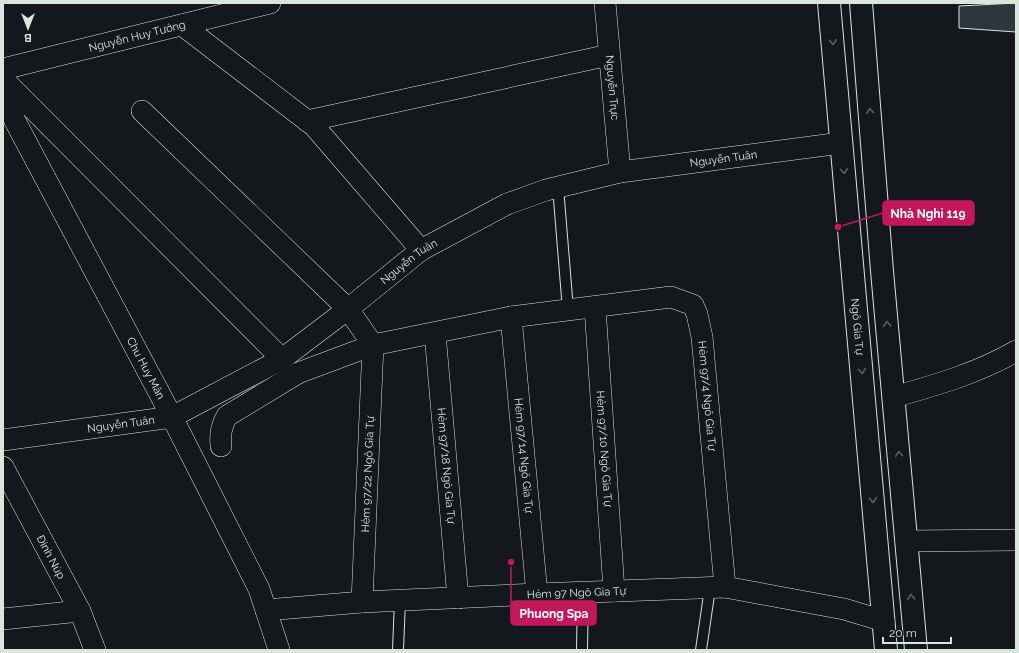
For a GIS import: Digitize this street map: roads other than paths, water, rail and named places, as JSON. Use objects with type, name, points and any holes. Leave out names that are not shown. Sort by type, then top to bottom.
[{"type":"main road","name":"Ngô Gia Tự","points":[[829,3],[886,650]]},
{"type":"main road","points":[[861,3],[915,640]]},
{"type":"main road","points":[[841,143],[872,139]]},
{"type":"main road","points":[[864,398],[894,397]]},
{"type":"main road","points":[[884,621],[915,640]]},
{"type":"street","name":"Nguyễn Huy Tưởng","points":[[3,69],[270,3]]},
{"type":"street","name":"Nguyễn Trực","points":[[605,3],[620,172]]},
{"type":"street","points":[[182,25],[314,126],[420,250]]},
{"type":"street","points":[[307,121],[610,56]]},
{"type":"street","points":[[3,79],[282,359]]},
{"type":"street","name":"Chu Huy Mân","points":[[3,91],[15,121],[172,417],[259,589],[279,650]]},
{"type":"street","points":[[142,111],[348,309],[373,345]]},
{"type":"street","name":"Nguyễn Tuân","points":[[3,440],[172,417],[282,359],[348,309],[420,250],[507,204],[558,187],[620,172],[841,143]]},
{"type":"street","name":"Hẻm 97/4 Ngô Gia Tự","points":[[595,307],[671,297],[693,305],[697,314],[702,337],[717,587]]},
{"type":"street","points":[[221,446],[220,434],[222,424],[228,416],[298,373],[373,345],[511,317],[595,307]]},
{"type":"street","name":"Hẻm 97/10 Ngô Gia Tự","points":[[595,307],[614,591]]},
{"type":"street","name":"Hẻm 97/14 Ngô Gia Tự","points":[[511,317],[537,594]]},
{"type":"street","name":"Hẻm 97/18 Ngô Gia Tự","points":[[435,332],[458,598]]},
{"type":"street","name":"Hẻm 97/22 Ngô Gia Tự","points":[[362,602],[373,345]]},
{"type":"street","points":[[894,397],[942,384],[1016,351]]},
{"type":"street","name":"Đinh Núp","points":[[3,467],[80,611],[95,650]]},
{"type":"street","points":[[906,541],[1016,540]]},
{"type":"street","name":"Hẻm 97 Ngô Gia Tự","points":[[266,610],[400,600],[717,587],[844,609],[884,621]]},
{"type":"street","points":[[3,619],[80,611]]},
{"type":"lane","points":[[558,187],[568,310]]},
{"type":"lane","points":[[701,650],[717,587]]},
{"type":"lane","points":[[582,650],[583,592]]},
{"type":"lane","points":[[398,650],[400,600]]},
{"type":"place","name":"Nhà Nghỉ 119","points":[[838,227]]},
{"type":"place","name":"Phuong Spa","points":[[511,562]]}]
